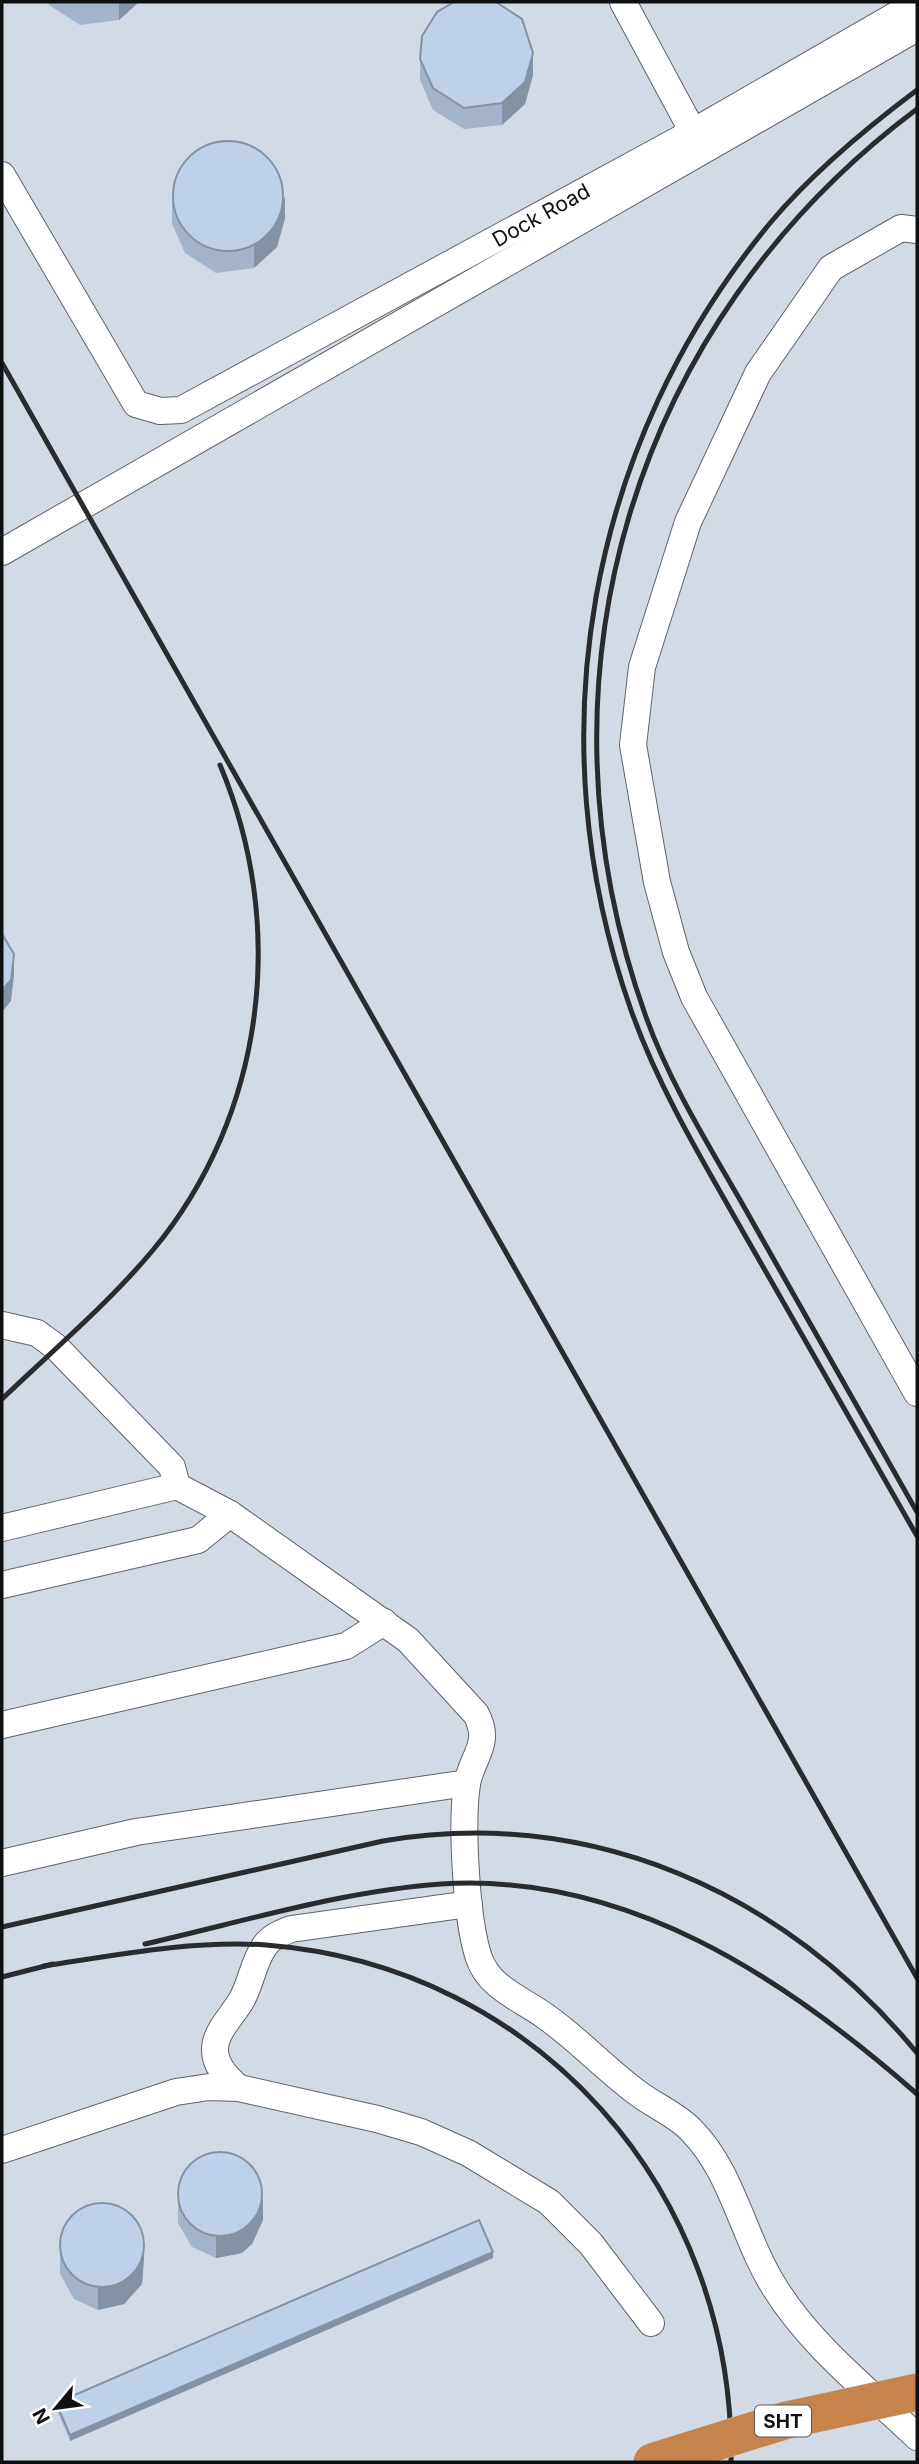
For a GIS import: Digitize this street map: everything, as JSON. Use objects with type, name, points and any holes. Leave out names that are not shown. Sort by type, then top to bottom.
[{"type":"highway","name":"SHT","points":[[652,2462],[788,2420],[917,2392]]},
{"type":"highway","name":"SHT","points":[[720,2462],[792,2442],[917,2416]]},
{"type":"lane","points":[[623,2],[693,132]]},
{"type":"lane","name":"Dock Road","points":[[2,175],[136,404],[160,411],[181,410],[693,132],[917,3]]},
{"type":"lane","points":[[2,552],[917,28]]},
{"type":"lane","points":[[917,230],[901,228],[831,268],[758,373],[688,522],[642,667],[633,745],[657,882],[676,953],[694,997],[917,1393]]},
{"type":"lane","points":[[2,1325],[37,1334],[56,1347],[172,1467],[177,1486]]},
{"type":"lane","points":[[2,1528],[177,1486],[230,1514],[408,1640],[476,1714],[483,1727],[482,1745],[467,1783],[469,1904],[479,1961],[499,1987],[546,2016],[637,2093],[689,2128],[711,2153],[774,2286],[804,2329],[917,2437]]},
{"type":"lane","points":[[2,1585],[198,1540],[230,1514]]},
{"type":"lane","points":[[2,1725],[346,1647],[384,1622]]},
{"type":"lane","points":[[2,1863],[136,1832],[467,1783]]},
{"type":"lane","points":[[239,2088],[225,2076],[218,2064],[214,2051],[216,2038],[241,2001],[255,1963],[272,1938],[291,1929],[469,1904]]},
{"type":"lane","points":[[2,2150],[176,2092],[239,2088],[421,2132],[515,2178],[549,2202],[591,2244],[651,2323]]},
{"type":"shaded area","points":[[2,2],[917,2],[917,2462],[2,2462]]},
{"type":"building","points":[[454,2],[496,2],[522,19],[533,53],[525,82],[502,103],[464,108],[433,88],[420,59],[422,36],[437,12]]},
{"type":"building","points":[[228,141],[249,145],[267,157],[279,175],[283,196],[279,217],[267,235],[249,247],[228,251],[207,247],[189,235],[177,217],[173,196],[177,175],[189,157],[207,145]]},
{"type":"building","points":[[2,934],[14,954],[11,980],[2,990]]},
{"type":"building","points":[[220,2152],[236,2155],[250,2164],[259,2178],[262,2194],[259,2210],[250,2224],[236,2233],[220,2236],[204,2233],[190,2224],[181,2210],[178,2194],[181,2178],[190,2164],[204,2155]]},
{"type":"building","points":[[102,2203],[118,2206],[132,2215],[141,2229],[144,2245],[141,2261],[132,2275],[118,2284],[102,2287],[86,2284],[72,2275],[63,2261],[60,2245],[63,2229],[72,2215],[86,2206]]},
{"type":"building","points":[[479,2220],[493,2252],[70,2435],[56,2403]]},
{"type":"railway","points":[[917,90],[840,152],[804,186],[771,222],[708,308],[658,400],[621,497],[596,597],[585,700],[586,804],[602,907],[631,1010],[670,1100],[701,1158],[917,1536]]},
{"type":"railway","points":[[917,109],[818,196],[737,294],[674,401],[629,517],[603,638],[597,763],[611,890],[646,1017],[668,1070],[917,1512]]},
{"type":"railway","points":[[2,363],[917,1978]]},
{"type":"railway","points":[[2,1399],[99,1308],[153,1250],[191,1197],[220,1140],[241,1080],[254,1017],[258,954],[254,890],[241,827],[220,765]]},
{"type":"railway","points":[[2,1927],[383,1841],[460,1833],[536,1837],[609,1850],[678,1874],[745,1906],[807,1947],[865,1996],[917,2053]]},
{"type":"railway","points":[[145,1944],[292,1908],[404,1888],[441,1884],[509,1885],[574,1895],[637,1914],[698,1941],[756,1973],[812,2010],[917,2094]]},
{"type":"railway","points":[[44,1966],[182,1947],[266,1945],[364,1962],[454,1997],[534,2047],[602,2110],[657,2185],[698,2270],[723,2363],[731,2462]]},
{"type":"railway","points":[[2,1977],[53,1964]]}]
